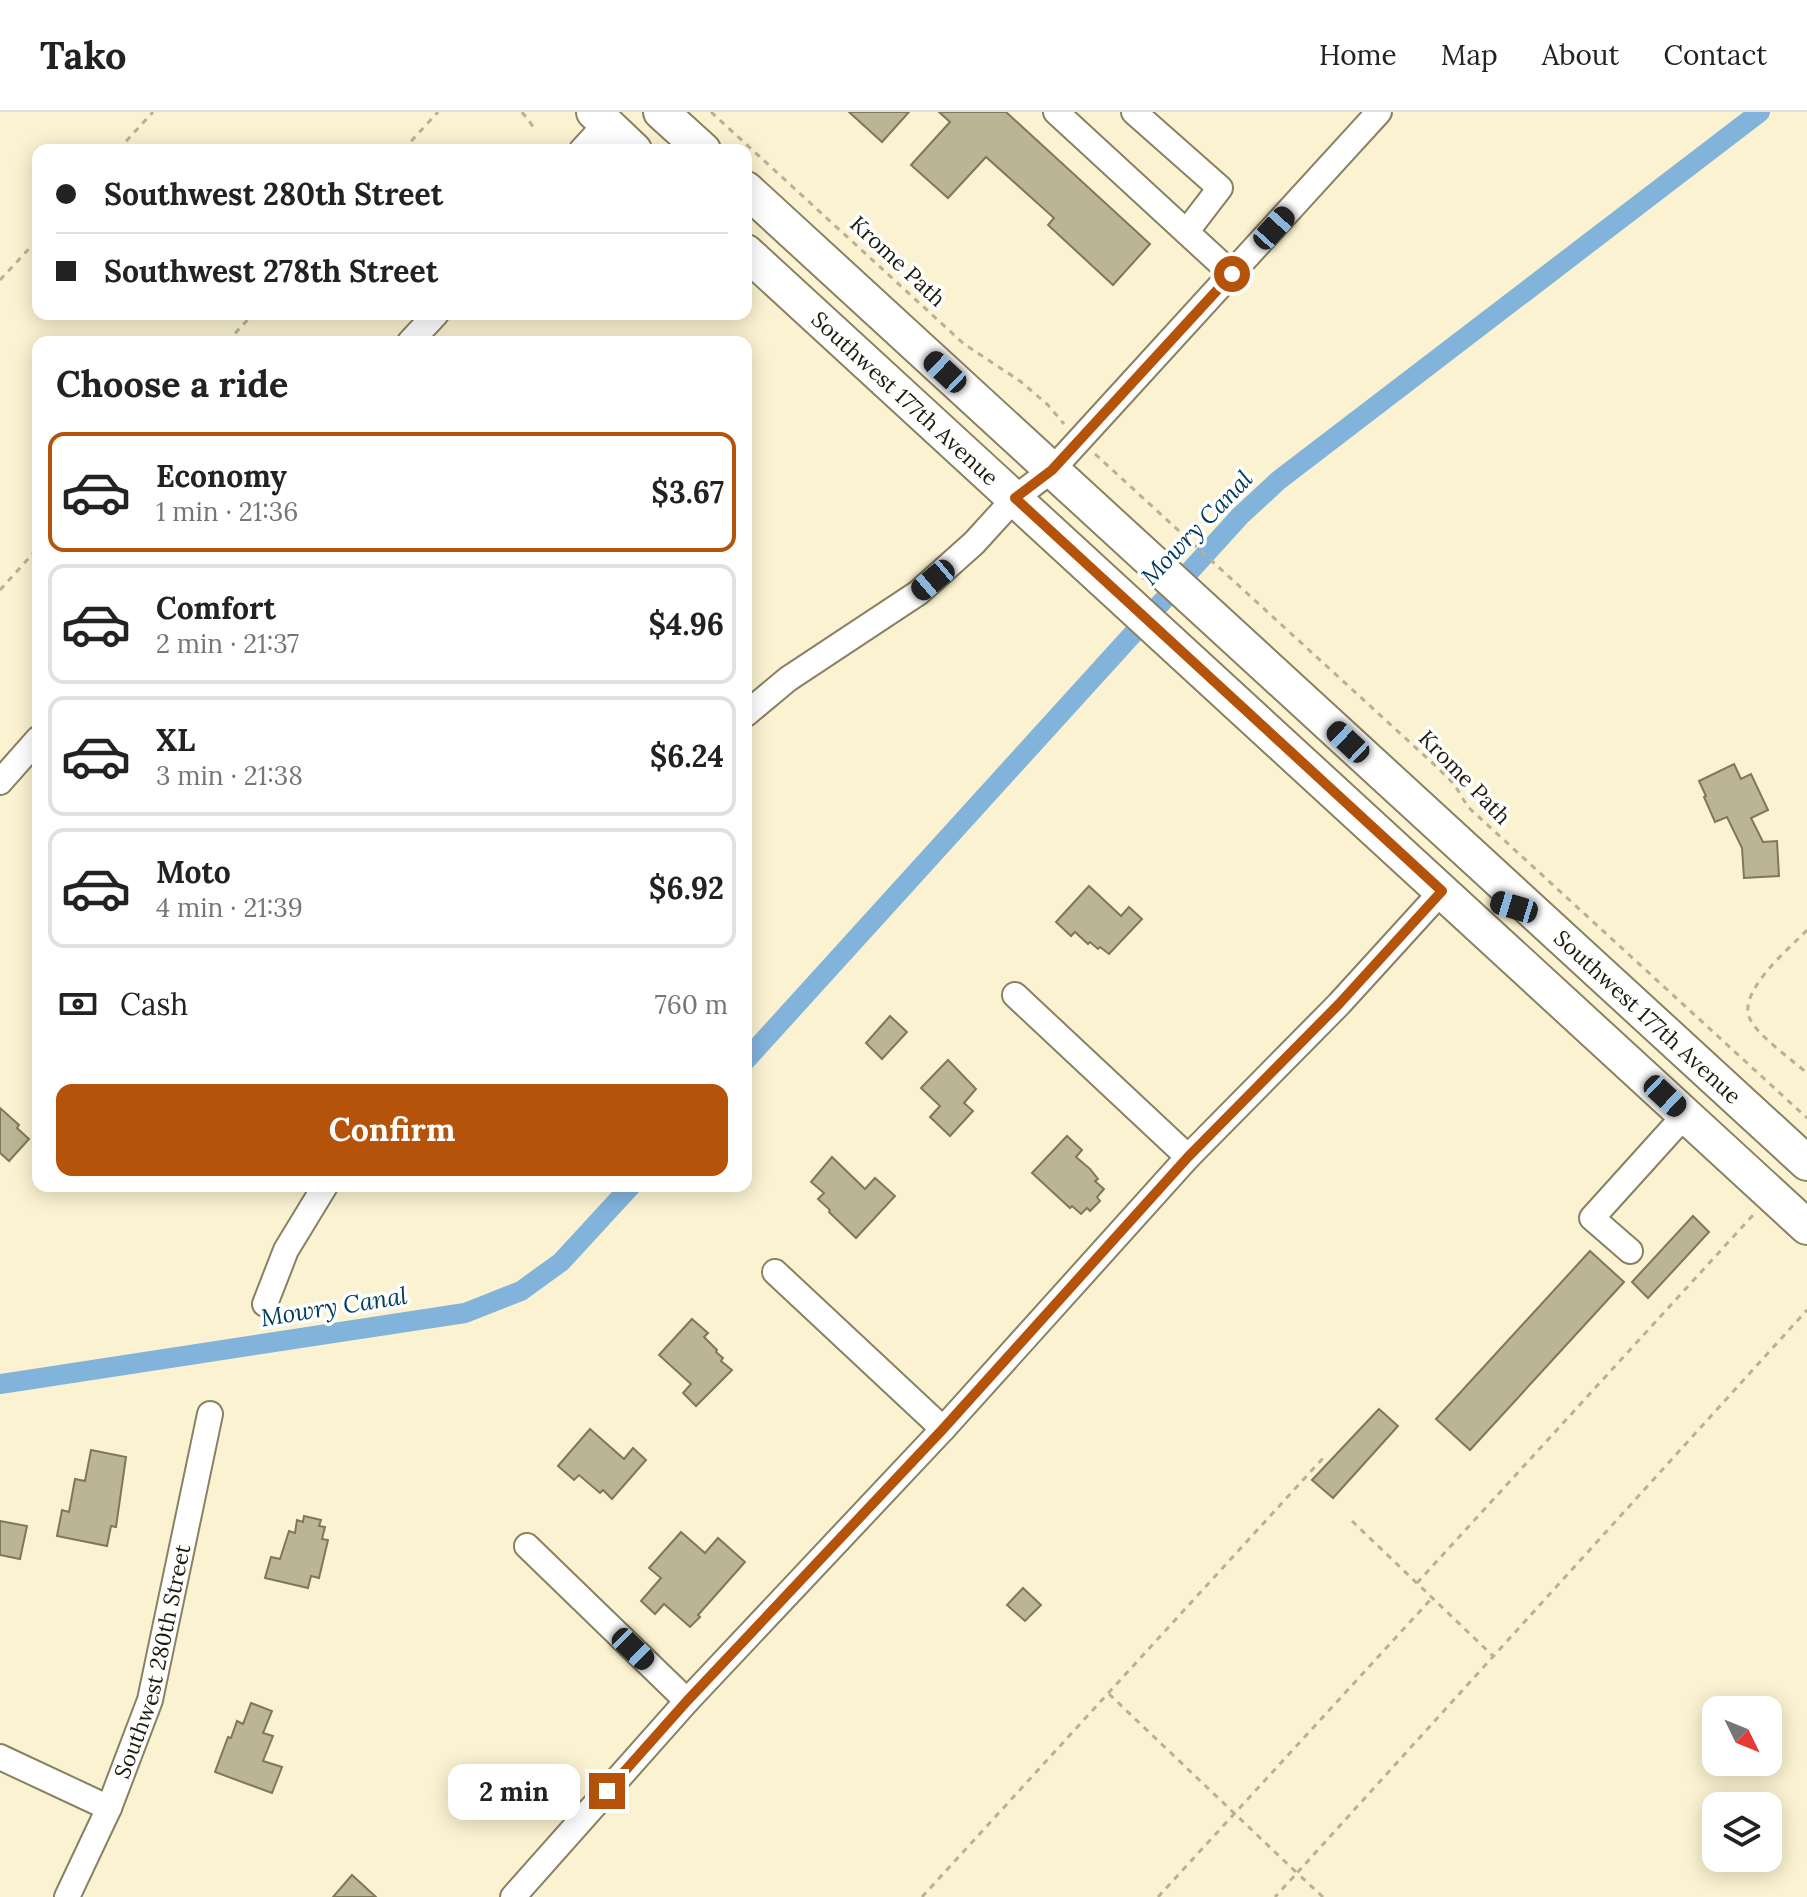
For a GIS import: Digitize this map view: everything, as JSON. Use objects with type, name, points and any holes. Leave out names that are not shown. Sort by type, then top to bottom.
[{"type":"highway","points":[[661,112],[696,144]]},
{"type":"highway","points":[[600,118],[628,144]]},
{"type":"highway","name":"Southwest 177th Avenue","points":[[752,195],[1807,1163]]},
{"type":"highway","name":"Southwest 177th Avenue","points":[[752,257],[1807,1227]]},
{"type":"highway","points":[[1442,891],[1474,894],[1533,912]]},
{"type":"highway","points":[[1772,1195],[1787,1187],[1807,1188]]},
{"type":"street","points":[[1134,112],[1220,188],[1187,231]]},
{"type":"street","points":[[752,709],[788,679],[918,593],[974,543],[1015,498],[1052,470],[1379,112]]},
{"type":"street","points":[[1071,117],[1232,274]]},
{"type":"street","points":[[585,144],[600,118]]},
{"type":"street","points":[[416,336],[430,320]]},
{"type":"street","points":[[0,782],[32,746]]},
{"type":"street","points":[[513,1897],[687,1701],[943,1429],[1188,1157],[1339,1004],[1442,891]]},
{"type":"street","points":[[1015,995],[1188,1157]]},
{"type":"street","points":[[1630,1251],[1592,1218],[1685,1115]]},
{"type":"street","points":[[265,1304],[286,1250],[321,1192]]},
{"type":"street","points":[[775,1272],[943,1429]]},
{"type":"street","name":"Southwest 280th Street","points":[[67,1897],[109,1808],[150,1700],[210,1414]]},
{"type":"street","points":[[527,1546],[687,1701]]},
{"type":"street","points":[[0,1757],[109,1808]]},
{"type":"path","points":[[124,144],[153,112]]},
{"type":"path","points":[[409,144],[438,112]]},
{"type":"path","points":[[522,112],[535,129]]},
{"type":"path","name":"Krome Path","points":[[711,112],[746,144]]},
{"type":"path","name":"Krome Path","points":[[752,150],[964,344],[1032,391],[1067,428]]},
{"type":"path","points":[[0,280],[32,245]]},
{"type":"path","points":[[233,336],[247,320]]},
{"type":"path","name":"Krome Path","points":[[1099,458],[1439,769],[1454,784],[1468,807],[1807,1118]]},
{"type":"path","points":[[0,590],[32,555]]},
{"type":"path","points":[[1807,930],[1758,982],[1748,999],[1747,1012],[1753,1024],[1807,1073]]},
{"type":"path","points":[[1417,1583],[1772,1195]]},
{"type":"path","points":[[1275,1897],[1807,1310]]},
{"type":"path","points":[[922,1897],[1324,1457]]},
{"type":"path","points":[[1352,1521],[1493,1656]]},
{"type":"path","points":[[1158,1897],[1432,1598]]},
{"type":"path","points":[[1108,1693],[1323,1897]]},
{"type":"building","points":[[849,112],[909,112],[882,142]]},
{"type":"building","points":[[939,112],[1006,112],[1150,244],[1113,285],[1048,225],[1054,218],[986,157],[948,198],[911,165],[950,122]]},
{"type":"building","points":[[1734,764],[1741,779],[1751,774],[1768,810],[1751,818],[1763,842],[1777,841],[1779,876],[1744,878],[1742,848],[1727,817],[1715,822],[1704,797],[1699,781]]},
{"type":"building","points":[[1089,886],[1121,916],[1129,907],[1142,919],[1109,954],[1090,942],[1088,944],[1075,932],[1071,936],[1056,922]]},
{"type":"building","points":[[890,1016],[907,1032],[882,1059],[866,1043]]},
{"type":"building","points":[[948,1060],[976,1089],[964,1103],[973,1111],[950,1136],[930,1117],[940,1106],[921,1088]]},
{"type":"building","points":[[0,1108],[29,1139],[9,1161],[0,1153]]},
{"type":"building","points":[[1067,1136],[1082,1150],[1076,1157],[1090,1169],[1098,1179],[1095,1181],[1104,1189],[1097,1197],[1100,1201],[1090,1211],[1087,1208],[1081,1214],[1072,1206],[1070,1208],[1032,1173]]},
{"type":"building","points":[[832,1157],[865,1189],[875,1178],[895,1196],[856,1238],[818,1199],[824,1193],[811,1182]]},
{"type":"building","points":[[1693,1216],[1709,1232],[1648,1298],[1632,1282]]},
{"type":"building","points":[[1590,1251],[1624,1282],[1470,1450],[1436,1419]]},
{"type":"building","points":[[692,1319],[708,1333],[704,1337],[723,1358],[721,1361],[732,1370],[696,1406],[683,1393],[691,1384],[659,1355]]},
{"type":"building","points":[[1379,1409],[1398,1426],[1333,1498],[1312,1480]]},
{"type":"building","points":[[590,1429],[624,1459],[633,1448],[646,1460],[612,1499],[579,1475],[574,1480],[558,1466]]},
{"type":"building","points":[[91,1450],[126,1457],[116,1527],[111,1526],[107,1546],[57,1536],[62,1510],[69,1512],[75,1479],[85,1481]]},
{"type":"building","points":[[304,1516],[321,1520],[319,1526],[325,1527],[322,1539],[328,1540],[319,1578],[311,1576],[308,1588],[265,1578],[271,1557],[280,1559],[289,1531],[295,1533],[297,1520],[303,1522]]},
{"type":"building","points":[[0,1521],[27,1526],[20,1559],[0,1555]]},
{"type":"building","points":[[681,1532],[705,1553],[718,1538],[745,1562],[690,1627],[664,1604],[655,1614],[641,1601],[661,1578],[649,1568]]},
{"type":"building","points":[[1023,1588],[1041,1605],[1025,1621],[1007,1605]]},
{"type":"building","points":[[251,1703],[272,1711],[263,1733],[273,1736],[263,1761],[282,1767],[272,1793],[215,1772],[228,1737],[231,1738],[237,1721],[243,1724]]},
{"type":"building","points":[[352,1875],[376,1897],[333,1897]]},
{"type":"waterway","name":"Mowry Canal","points":[[752,1053],[1240,516],[1279,480],[1760,112]]},
{"type":"waterway","name":"Mowry Canal","points":[[0,1384],[465,1313],[521,1291],[561,1262],[625,1192]]},
{"type":"route","points":[[607,1791],[687,1701],[943,1429],[1188,1157],[1339,1004],[1442,891],[1015,498],[1052,470],[1232,274]]}]
